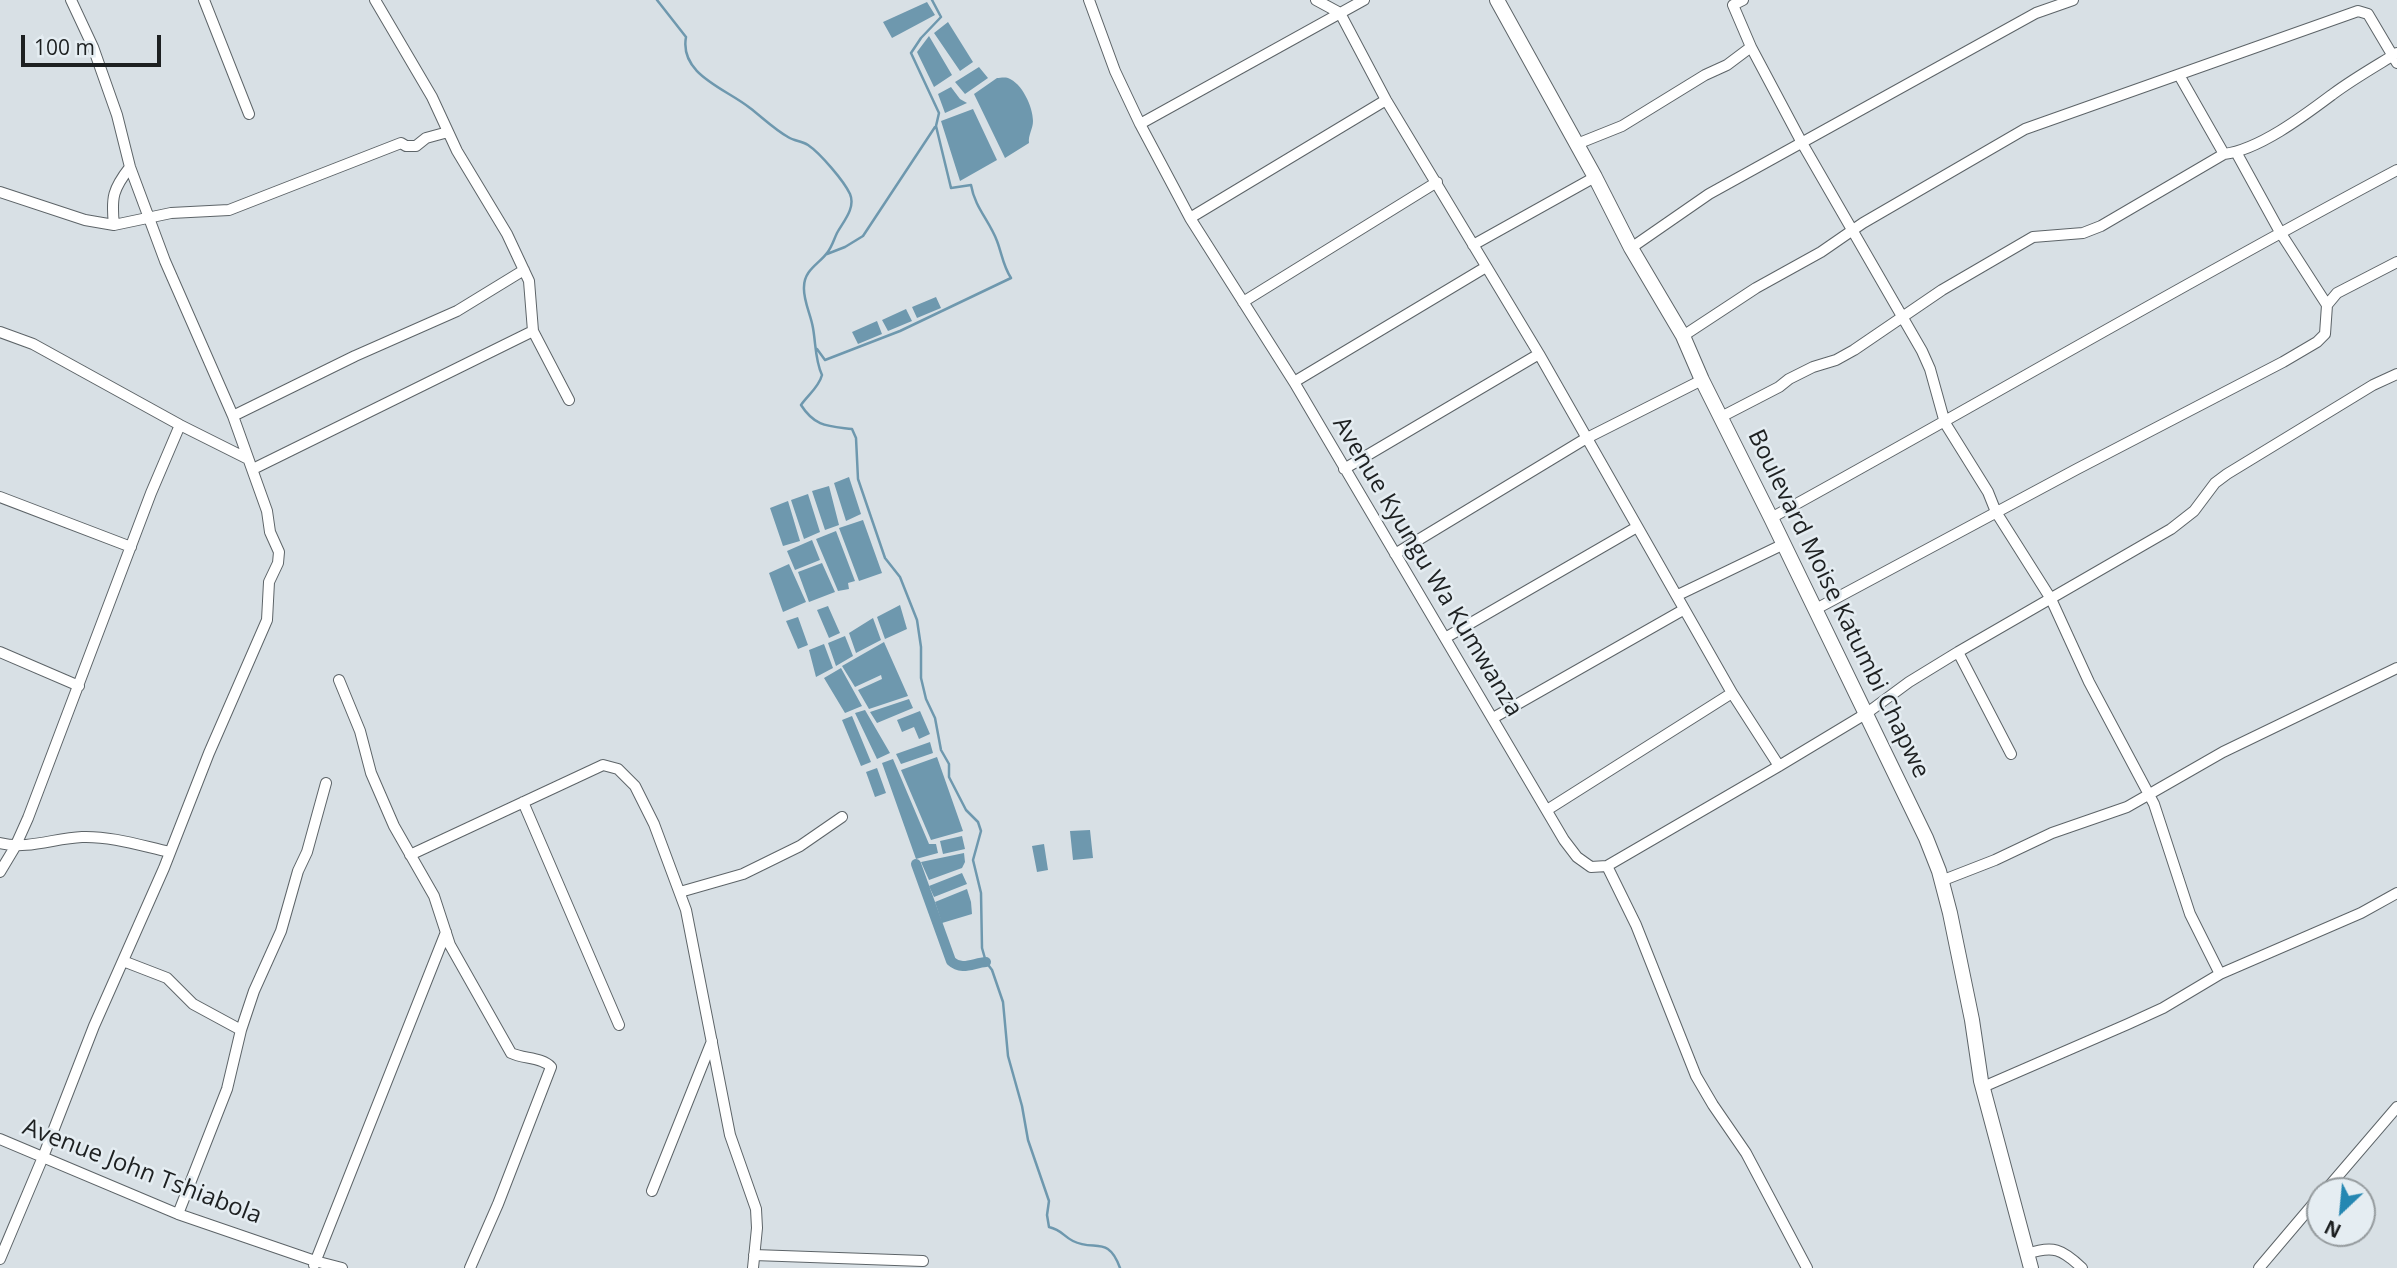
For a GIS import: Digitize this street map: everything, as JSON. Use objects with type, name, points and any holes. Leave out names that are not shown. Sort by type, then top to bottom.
[{"type":"street","points":[[0,1259],[94,1026],[267,620],[269,582],[278,563],[279,552],[270,532],[267,512],[233,416],[187,314],[149,219],[93,47],[71,0]]},
{"type":"street","points":[[204,0],[249,114]]},
{"type":"street","points":[[375,0],[507,234],[529,281],[533,331],[569,400]]},
{"type":"street","name":"Avenue Kyungu Wa Kumwanza","points":[[1089,0],[1115,71],[1190,218],[1294,382],[1564,840],[1586,865],[1607,866]]},
{"type":"street","points":[[1316,0],[1340,13],[1386,100],[1539,354],[1585,439],[1678,596],[1683,610],[1779,766]]},
{"type":"street","points":[[1140,124],[1364,0]]},
{"type":"street","name":"Boulevard Moise Katumbi Chapwe","points":[[1497,0],[1631,248],[1683,336],[1926,838],[1941,881],[1963,972],[1994,1136],[2029,1261]]},
{"type":"street","points":[[1631,248],[1709,194],[2036,13],[2073,0]]},
{"type":"street","points":[[1736,2],[1751,47],[1930,369],[1945,423],[1988,492],[1996,512],[2051,599],[2089,682],[2160,816],[2190,914],[2220,974]]},
{"type":"street","points":[[1683,336],[1756,288],[2025,129],[2358,11],[2368,14],[2396,57],[2334,93],[2307,114],[2236,152],[2224,154],[2101,226],[2083,233],[2033,237],[1942,290],[1881,333],[1836,360],[1813,367],[1721,417]]},
{"type":"street","points":[[1577,144],[1622,126],[1705,75],[1727,65],[1751,47]]},
{"type":"street","points":[[2179,75],[2224,154]]},
{"type":"street","points":[[1190,218],[1386,100]]},
{"type":"street","points":[[0,192],[85,220],[114,225],[171,213],[229,209],[401,143],[416,146],[426,138],[448,132]]},
{"type":"street","points":[[1816,609],[2283,362],[2317,342],[2325,334],[2327,304],[2280,232],[2236,152]]},
{"type":"street","points":[[114,225],[111,201],[115,189],[130,167]]},
{"type":"street","points":[[1771,518],[1945,423],[2280,232],[2397,170]]},
{"type":"street","points":[[1473,245],[1595,177]]},
{"type":"street","points":[[1243,302],[1437,182]]},
{"type":"street","points":[[2327,304],[2337,293],[2397,262]]},
{"type":"street","points":[[1294,382],[1486,267]]},
{"type":"street","points":[[233,416],[457,310],[524,270]]},
{"type":"street","points":[[251,464],[533,331]]},
{"type":"street","points":[[0,332],[33,344],[251,464]]},
{"type":"street","points":[[1344,469],[1539,354]]},
{"type":"street","points":[[1807,1268],[1746,1153],[1696,1076],[1636,925],[1607,866],[1779,766],[1958,652],[2184,520],[2215,483],[2227,474],[2372,385],[2397,374]]},
{"type":"street","points":[[1395,554],[1585,439],[1702,380]]},
{"type":"street","points":[[0,872],[15,847],[151,493],[180,425]]},
{"type":"street","points":[[0,497],[131,547]]},
{"type":"street","points":[[1445,638],[1637,527]]},
{"type":"street","points":[[1678,596],[1784,544]]},
{"type":"street","points":[[1493,718],[1683,610]]},
{"type":"street","points":[[0,652],[79,686]]},
{"type":"street","points":[[1958,652],[2011,754]]},
{"type":"street","points":[[1941,881],[1995,860],[2052,833],[2127,807],[2223,752],[2397,668]]},
{"type":"street","points":[[339,680],[360,731],[371,773],[394,826],[434,896],[450,945],[511,1053],[547,1063],[551,1067],[470,1268]]},
{"type":"street","points":[[1547,810],[1732,693]]},
{"type":"street","points":[[410,855],[603,765],[618,769],[635,786],[654,824],[686,910],[730,1135],[756,1209],[753,1268]]},
{"type":"street","points":[[178,1214],[227,1089],[241,1030],[289,907],[326,783]]},
{"type":"street","points":[[523,802],[619,1025]]},
{"type":"street","points":[[680,892],[743,874],[800,846],[842,817]]},
{"type":"street","points":[[0,843],[15,847],[84,837],[103,838],[170,852]]},
{"type":"street","points":[[1983,1087],[2140,1019],[2220,974],[2361,913],[2397,893]]},
{"type":"street","points":[[314,1265],[446,932]]},
{"type":"street","points":[[123,961],[167,978],[193,1003],[241,1030]]},
{"type":"street","points":[[652,1191],[712,1041]]},
{"type":"street","points":[[2337,1177],[2397,1107]]},
{"type":"street","name":"Avenue John Tshiabola","points":[[0,1139],[178,1214],[270,1245],[314,1265],[342,1268]]},
{"type":"street","points":[[2259,1268],[2306,1213]]},
{"type":"street","points":[[2029,1261],[2041,1249],[2059,1250],[2082,1268]]},
{"type":"street","points":[[754,1255],[853,1264],[923,1261]]},
{"type":"water","points":[[927,2],[935,15],[892,38],[883,22]]},
{"type":"water","points":[[948,22],[973,62],[960,71],[934,33]]},
{"type":"water","points":[[929,36],[952,75],[934,87],[917,52]]},
{"type":"water","points":[[979,67],[988,78],[965,94],[955,82]]},
{"type":"water","points":[[997,78],[1008,78],[1018,85],[1029,103],[1033,124],[1029,143],[1005,158],[974,94]]},
{"type":"water","points":[[951,87],[960,99],[967,103],[945,113],[938,94]]},
{"type":"water","points":[[973,109],[997,160],[960,181],[941,121]]},
{"type":"water","points":[[936,297],[941,308],[917,318],[912,307]]},
{"type":"water","points":[[906,309],[912,321],[888,331],[882,320]]},
{"type":"water","points":[[877,321],[882,334],[858,344],[852,332]]},
{"type":"water","points":[[849,477],[861,514],[846,521],[834,483]]},
{"type":"water","points":[[829,486],[839,525],[825,530],[812,491]]},
{"type":"water","points":[[808,494],[820,532],[804,539],[791,500]]},
{"type":"water","points":[[788,501],[800,541],[783,546],[770,508]]},
{"type":"water","points":[[863,520],[882,573],[859,581],[839,528]]},
{"type":"water","points":[[836,531],[855,581],[848,583],[849,589],[838,591],[816,539]]},
{"type":"water","points":[[812,540],[820,560],[795,570],[787,551]]},
{"type":"water","points":[[822,563],[835,592],[809,602],[798,572]]},
{"type":"water","points":[[789,564],[806,602],[783,612],[769,573]]},
{"type":"water","points":[[900,605],[907,629],[885,639],[877,617]]},
{"type":"water","points":[[828,606],[840,633],[829,638],[817,610]]},
{"type":"water","points":[[798,617],[808,645],[798,649],[786,621]]},
{"type":"water","points":[[873,618],[881,640],[856,653],[849,633]]},
{"type":"water","points":[[845,636],[853,656],[836,666],[828,643]]},
{"type":"water","points":[[884,642],[908,696],[869,709],[858,690],[882,679],[881,675],[855,687],[842,666]]},
{"type":"water","points":[[824,644],[833,668],[816,677],[809,650]]},
{"type":"water","points":[[841,668],[862,706],[845,713],[824,678]]},
{"type":"water","points":[[909,699],[913,708],[877,723],[870,712]]},
{"type":"water","points":[[865,710],[890,753],[877,759],[855,713]]},
{"type":"water","points":[[920,711],[930,734],[919,739],[914,727],[902,732],[897,720]]},
{"type":"water","points":[[852,716],[871,762],[861,766],[842,720]]},
{"type":"water","points":[[930,742],[933,753],[901,764],[896,754]]},
{"type":"water","points":[[937,757],[963,831],[931,840],[901,770]]},
{"type":"water","points":[[893,759],[929,844],[936,844],[938,853],[916,859],[882,763]]},
{"type":"water","points":[[877,768],[886,793],[875,797],[866,772]]},
{"type":"water","points":[[1090,830],[1093,858],[1073,860],[1070,831]]},
{"type":"water","points":[[962,836],[965,849],[943,854],[940,841]]},
{"type":"water","points":[[1044,844],[1048,870],[1037,872],[1032,846]]},
{"type":"water","points":[[964,853],[965,862],[962,868],[929,880],[921,862]]},
{"type":"water","points":[[962,873],[967,884],[934,897],[929,886]]},
{"type":"water","points":[[967,889],[972,914],[942,923],[935,902]]},
{"type":"waterway","points":[[657,0],[686,37],[686,50],[697,71],[783,134],[813,149],[850,194],[848,215],[829,251],[806,276],[805,297],[822,375],[801,405],[811,418],[829,426],[852,429],[856,438],[858,479],[885,558],[900,577],[917,620],[921,647],[921,678],[926,699],[935,718],[941,750],[949,764],[949,777],[966,810],[978,822],[981,831],[973,860],[981,893],[982,948],[1003,1002],[1008,1056],[1028,1140],[1049,1201],[1049,1227],[1081,1244],[1106,1248],[1111,1251],[1120,1268]]},
{"type":"waterway","points":[[817,349],[825,360],[900,331],[1011,278],[971,185],[951,188],[936,126],[939,113],[911,53],[941,17],[932,0]]},
{"type":"waterway","points":[[827,254],[863,236],[935,127]]},
{"type":"waterway","points":[[916,864],[951,961],[959,966],[986,962]]}]
